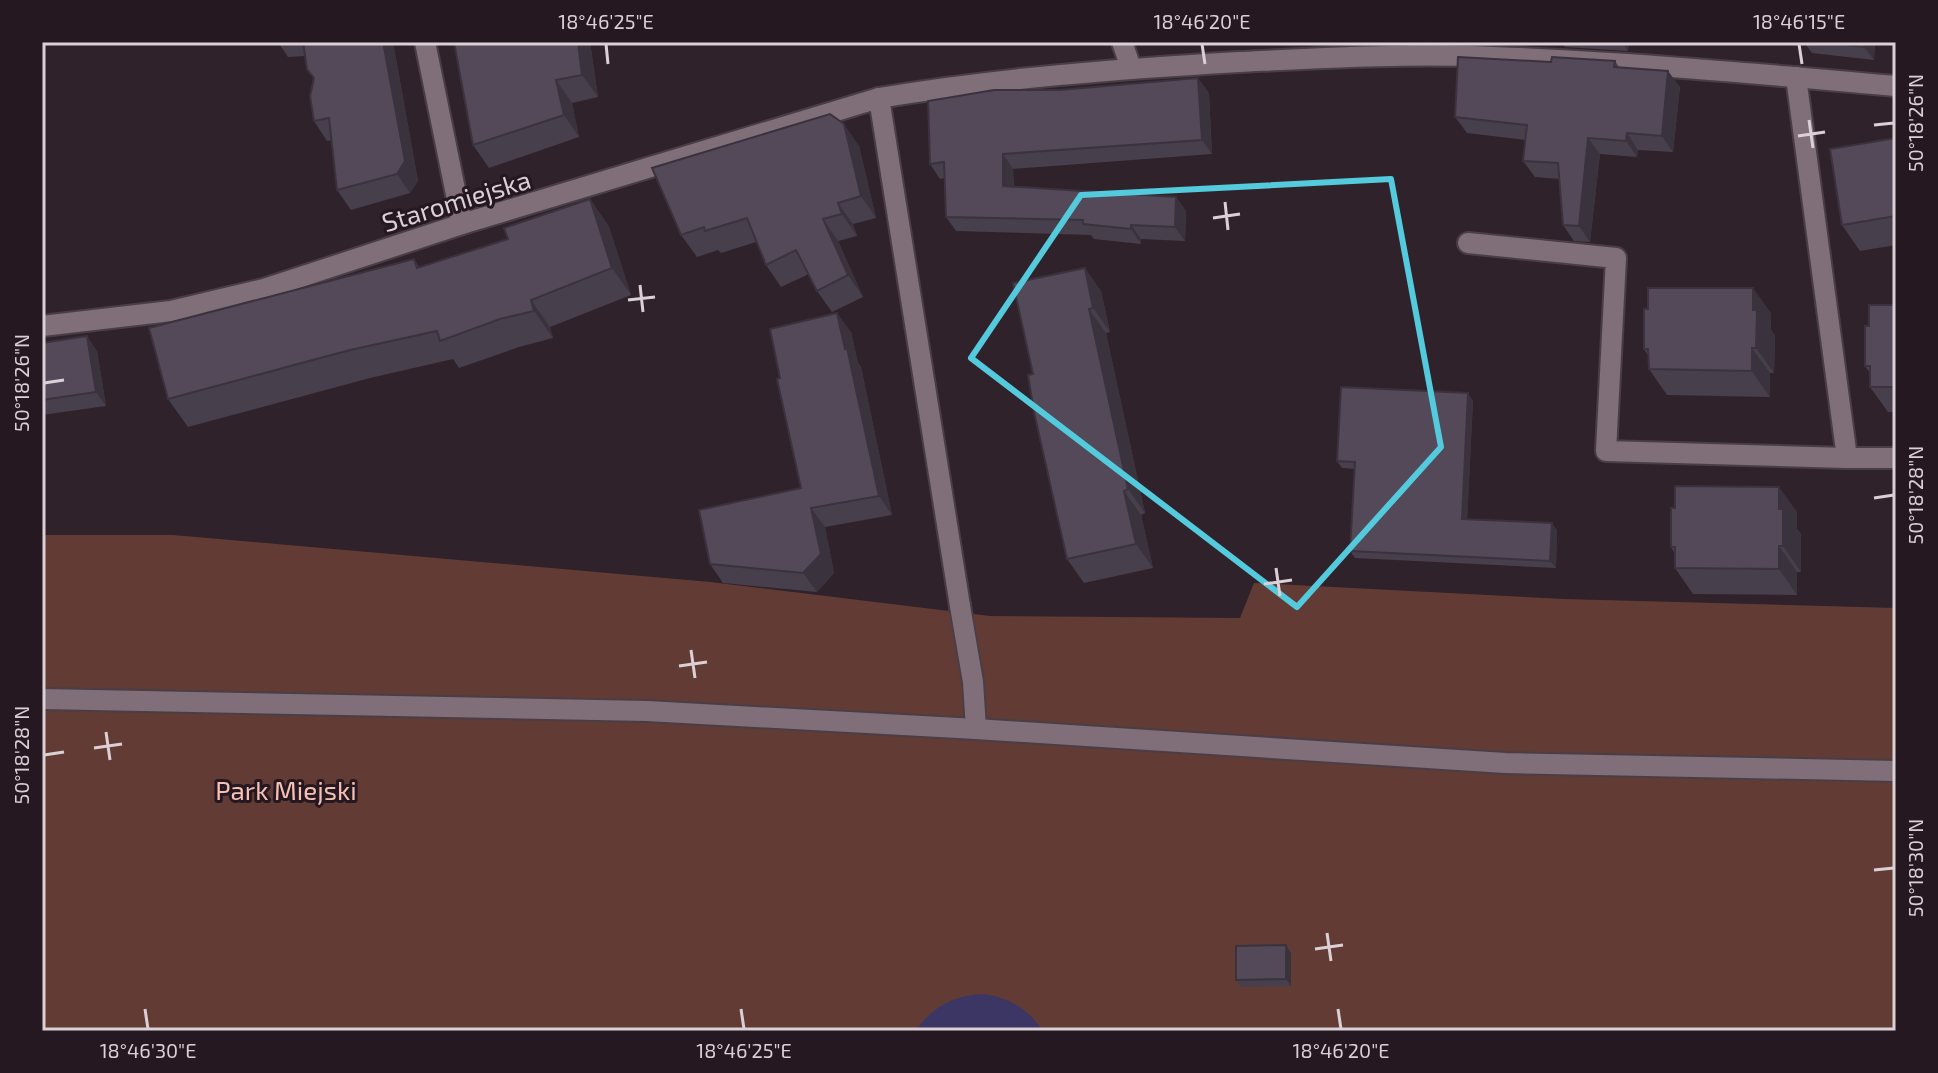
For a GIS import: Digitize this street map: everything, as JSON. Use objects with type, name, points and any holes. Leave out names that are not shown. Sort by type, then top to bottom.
[{"type":"street","points":[[425,42],[462,224]]},
{"type":"street","points":[[1122,42],[1131,68]]},
{"type":"street","name":"Staromiejska","points":[[42,326],[171,311],[264,289],[462,224],[879,98],[951,86],[1131,68],[1323,58],[1490,56],[1896,86]]},
{"type":"street","points":[[1796,77],[1847,458]]},
{"type":"street","points":[[879,98],[973,682],[976,729]]},
{"type":"street","points":[[1468,243],[1616,258],[1606,451],[1896,458]]},
{"type":"street","points":[[42,699],[647,711],[1505,763],[1896,771]]},
{"type":"highlighted area","points":[[1391,179],[1441,447],[1297,607],[971,358],[1081,195]]},
{"type":"green space","name":"Park Miejski","points":[[42,535],[173,535],[710,582],[990,616],[1240,618],[1254,583],[1563,599],[1896,608],[1896,1031],[42,1031]]},
{"type":"shaded area","points":[[984,994],[1018,1006],[1043,1031],[916,1031],[929,1015],[945,1004]]},
{"type":"building","points":[[303,42],[383,42],[405,161],[397,174],[337,190],[329,118],[314,121],[310,96],[314,78],[307,69]]},
{"type":"building","points":[[454,42],[578,42],[582,75],[556,80],[564,115],[473,145]]},
{"type":"building","points":[[1821,42],[1865,42],[1864,47]]},
{"type":"building","points":[[1458,57],[1551,62],[1552,57],[1615,61],[1614,67],[1668,71],[1662,136],[1627,133],[1626,141],[1588,138],[1579,226],[1563,225],[1558,163],[1523,161],[1527,125],[1455,117]]},
{"type":"building","points":[[1198,78],[1202,140],[1003,154],[1003,186],[1176,197],[1175,227],[1131,225],[1131,229],[1083,224],[1083,220],[946,217],[944,162],[930,164],[928,101],[994,90],[1059,90]]},
{"type":"building","points":[[830,114],[844,124],[861,196],[838,203],[842,214],[823,219],[848,275],[817,291],[796,250],[766,265],[747,218],[681,235],[652,168]]},
{"type":"building","points":[[1896,138],[1896,216],[1842,225],[1830,149]]},
{"type":"building","points":[[590,199],[612,268],[531,300],[534,311],[500,319],[440,341],[437,331],[350,350],[168,399],[149,328],[414,259],[417,268],[508,239],[504,228]]},
{"type":"building","points":[[1085,268],[1093,308],[1089,309],[1128,489],[1124,491],[1136,544],[1067,559],[1034,412],[1028,375],[1033,374],[1013,283]]},
{"type":"building","points":[[1648,288],[1753,288],[1753,310],[1757,310],[1752,371],[1649,369],[1648,349],[1644,349],[1644,309],[1648,309]]},
{"type":"building","points":[[1869,305],[1896,305],[1896,387],[1870,387],[1870,366],[1865,366],[1865,326],[1869,326]]},
{"type":"building","points":[[837,313],[879,496],[811,508],[821,554],[803,573],[710,564],[699,510],[801,488],[777,379],[780,378],[770,329]]},
{"type":"building","points":[[87,336],[96,392],[42,400],[42,343]]},
{"type":"building","points":[[1341,387],[1468,393],[1462,519],[1552,523],[1550,561],[1350,551],[1355,462],[1337,461]]},
{"type":"building","points":[[1675,486],[1779,487],[1779,509],[1783,509],[1783,546],[1779,546],[1779,569],[1675,568],[1675,547],[1671,547],[1671,508],[1675,508]]},
{"type":"building","points":[[1286,945],[1286,979],[1236,980],[1236,946]]}]
